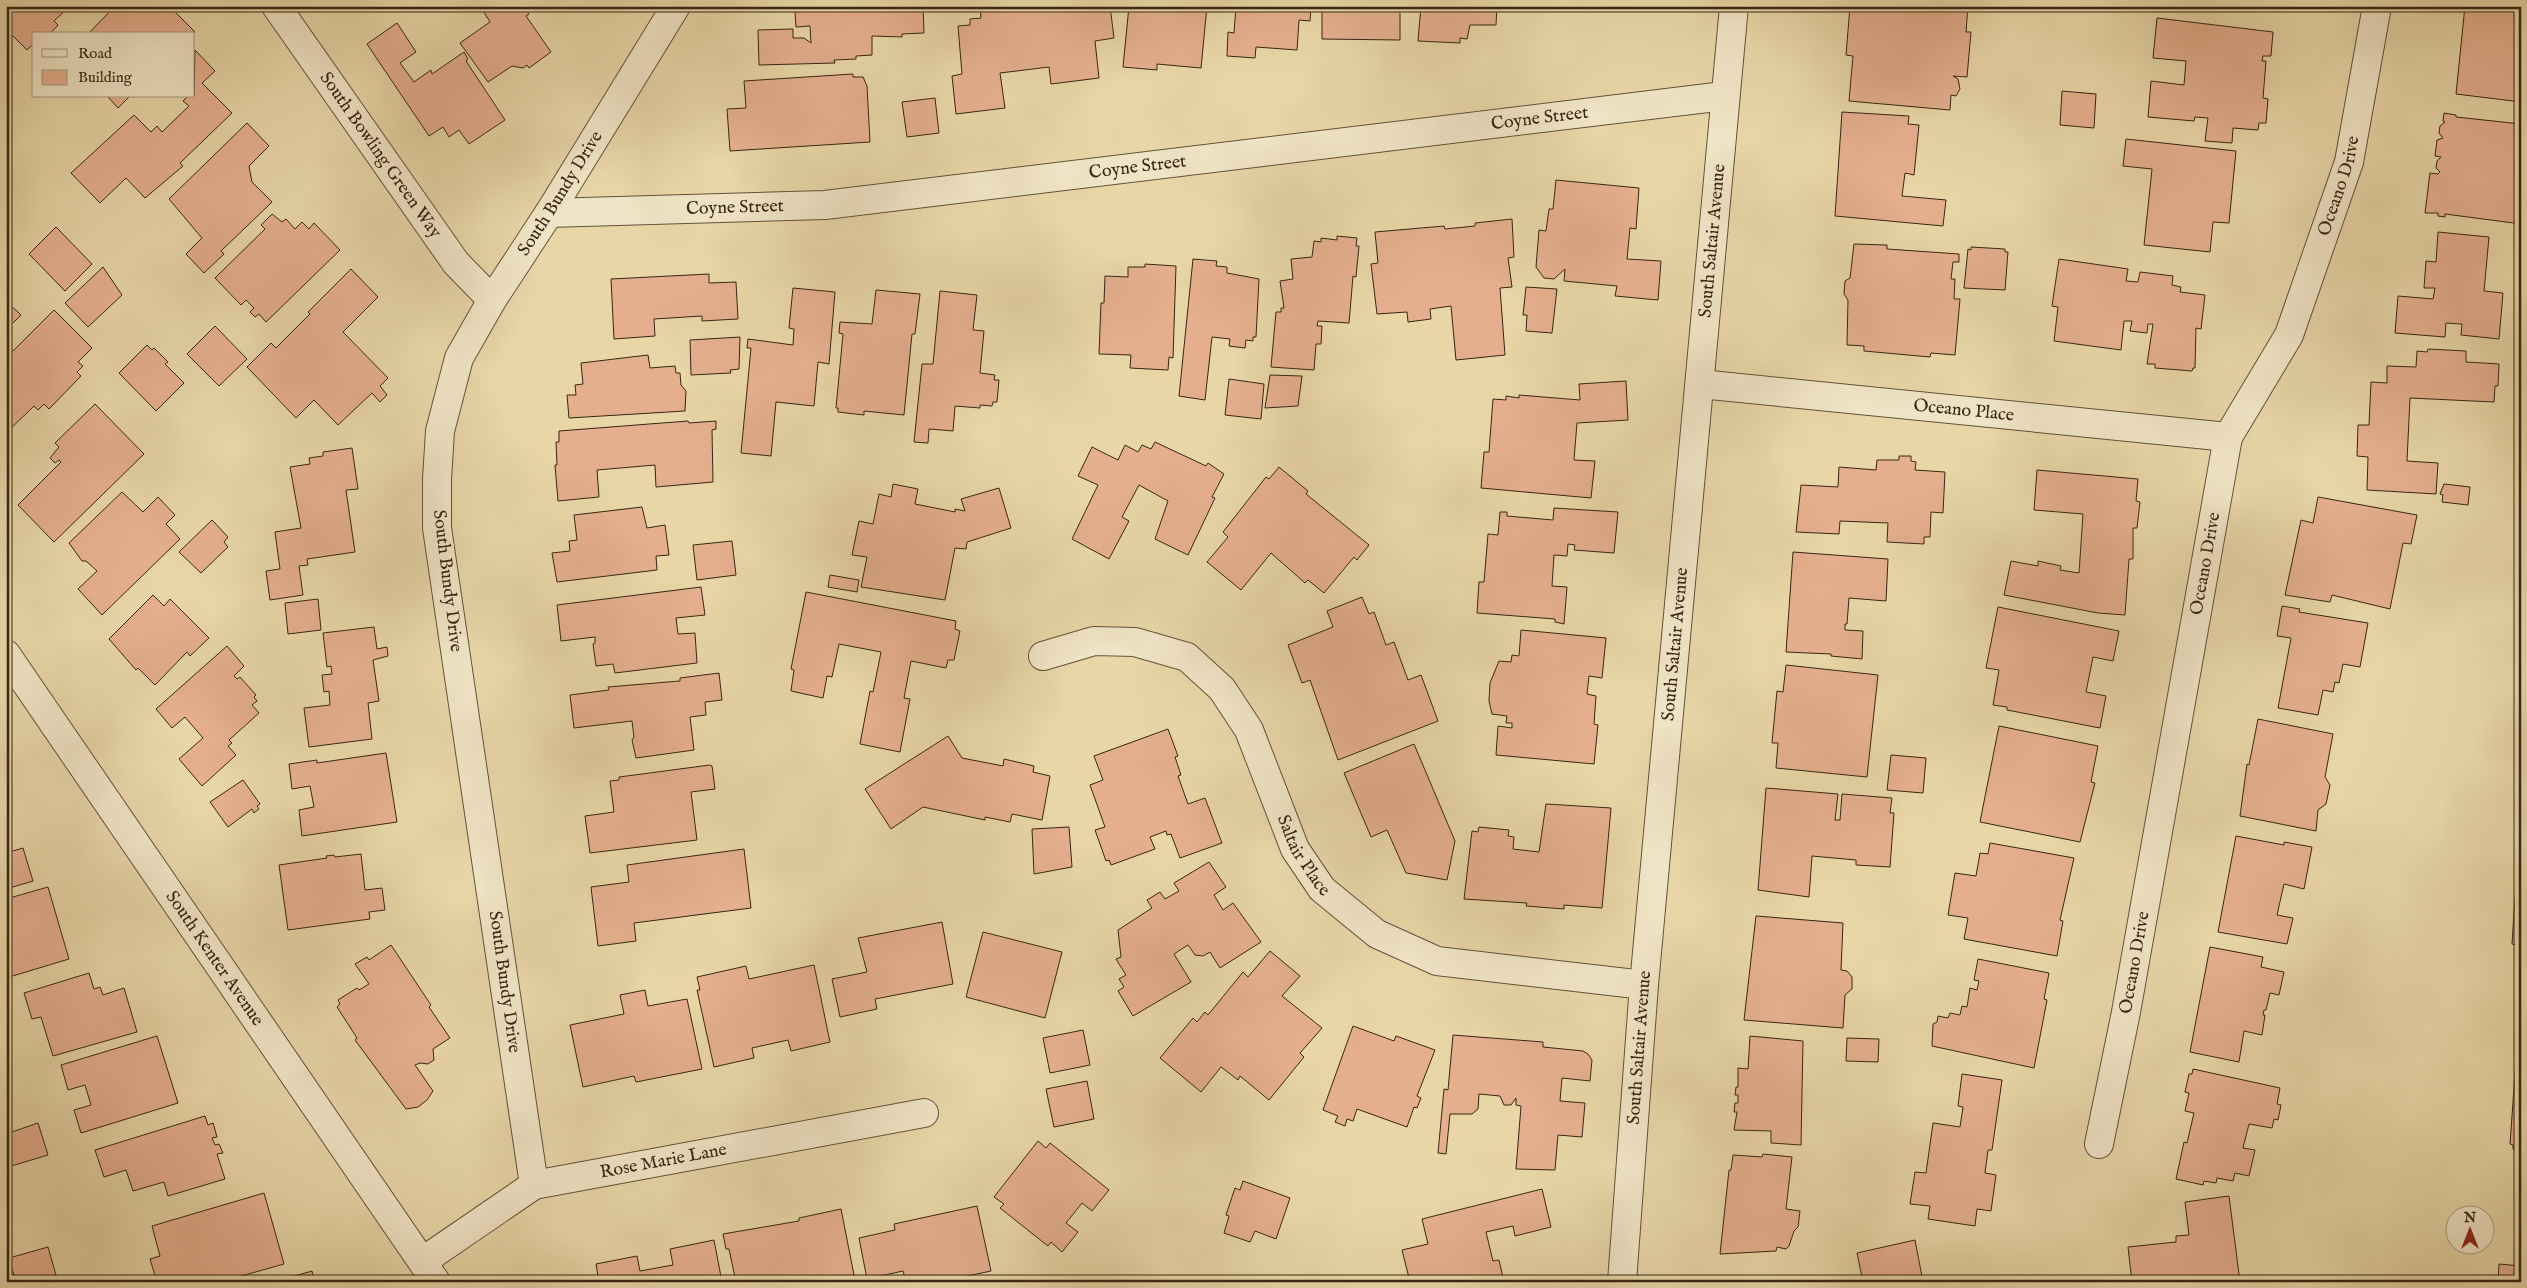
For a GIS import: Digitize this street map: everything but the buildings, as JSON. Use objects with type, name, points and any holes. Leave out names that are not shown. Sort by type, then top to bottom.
[{"type":"street","name":"South Bowling Green Way","points":[[276,6],[456,263],[492,300]]},
{"type":"street","name":"South Bundy Drive","points":[[534,1185],[437,528],[437,479],[440,431],[459,358],[492,300],[676,6]]},
{"type":"street","name":"South Saltair Avenue","points":[[1622,1282],[1644,985],[1700,384],[1724,96],[1734,6]]},
{"type":"street","name":"Oceano Drive","points":[[2099,1144],[2126,1012],[2228,437],[2289,335],[2346,172],[2377,6]]},
{"type":"street","name":"Coyne Street","points":[[548,213],[825,206],[1724,96]]},
{"type":"street","name":"Oceano Place","points":[[1700,384],[2228,437]]},
{"type":"street","name":"Saltair Place","points":[[1043,656],[1094,641],[1135,642],[1187,657],[1222,689],[1249,730],[1295,849],[1322,889],[1377,934],[1437,961],[1644,985]]},
{"type":"street","name":"South Kenter Avenue","points":[[6,654],[430,1271]]},
{"type":"street","name":"Rose Marie Lane","points":[[430,1271],[534,1185],[924,1113]]}]
